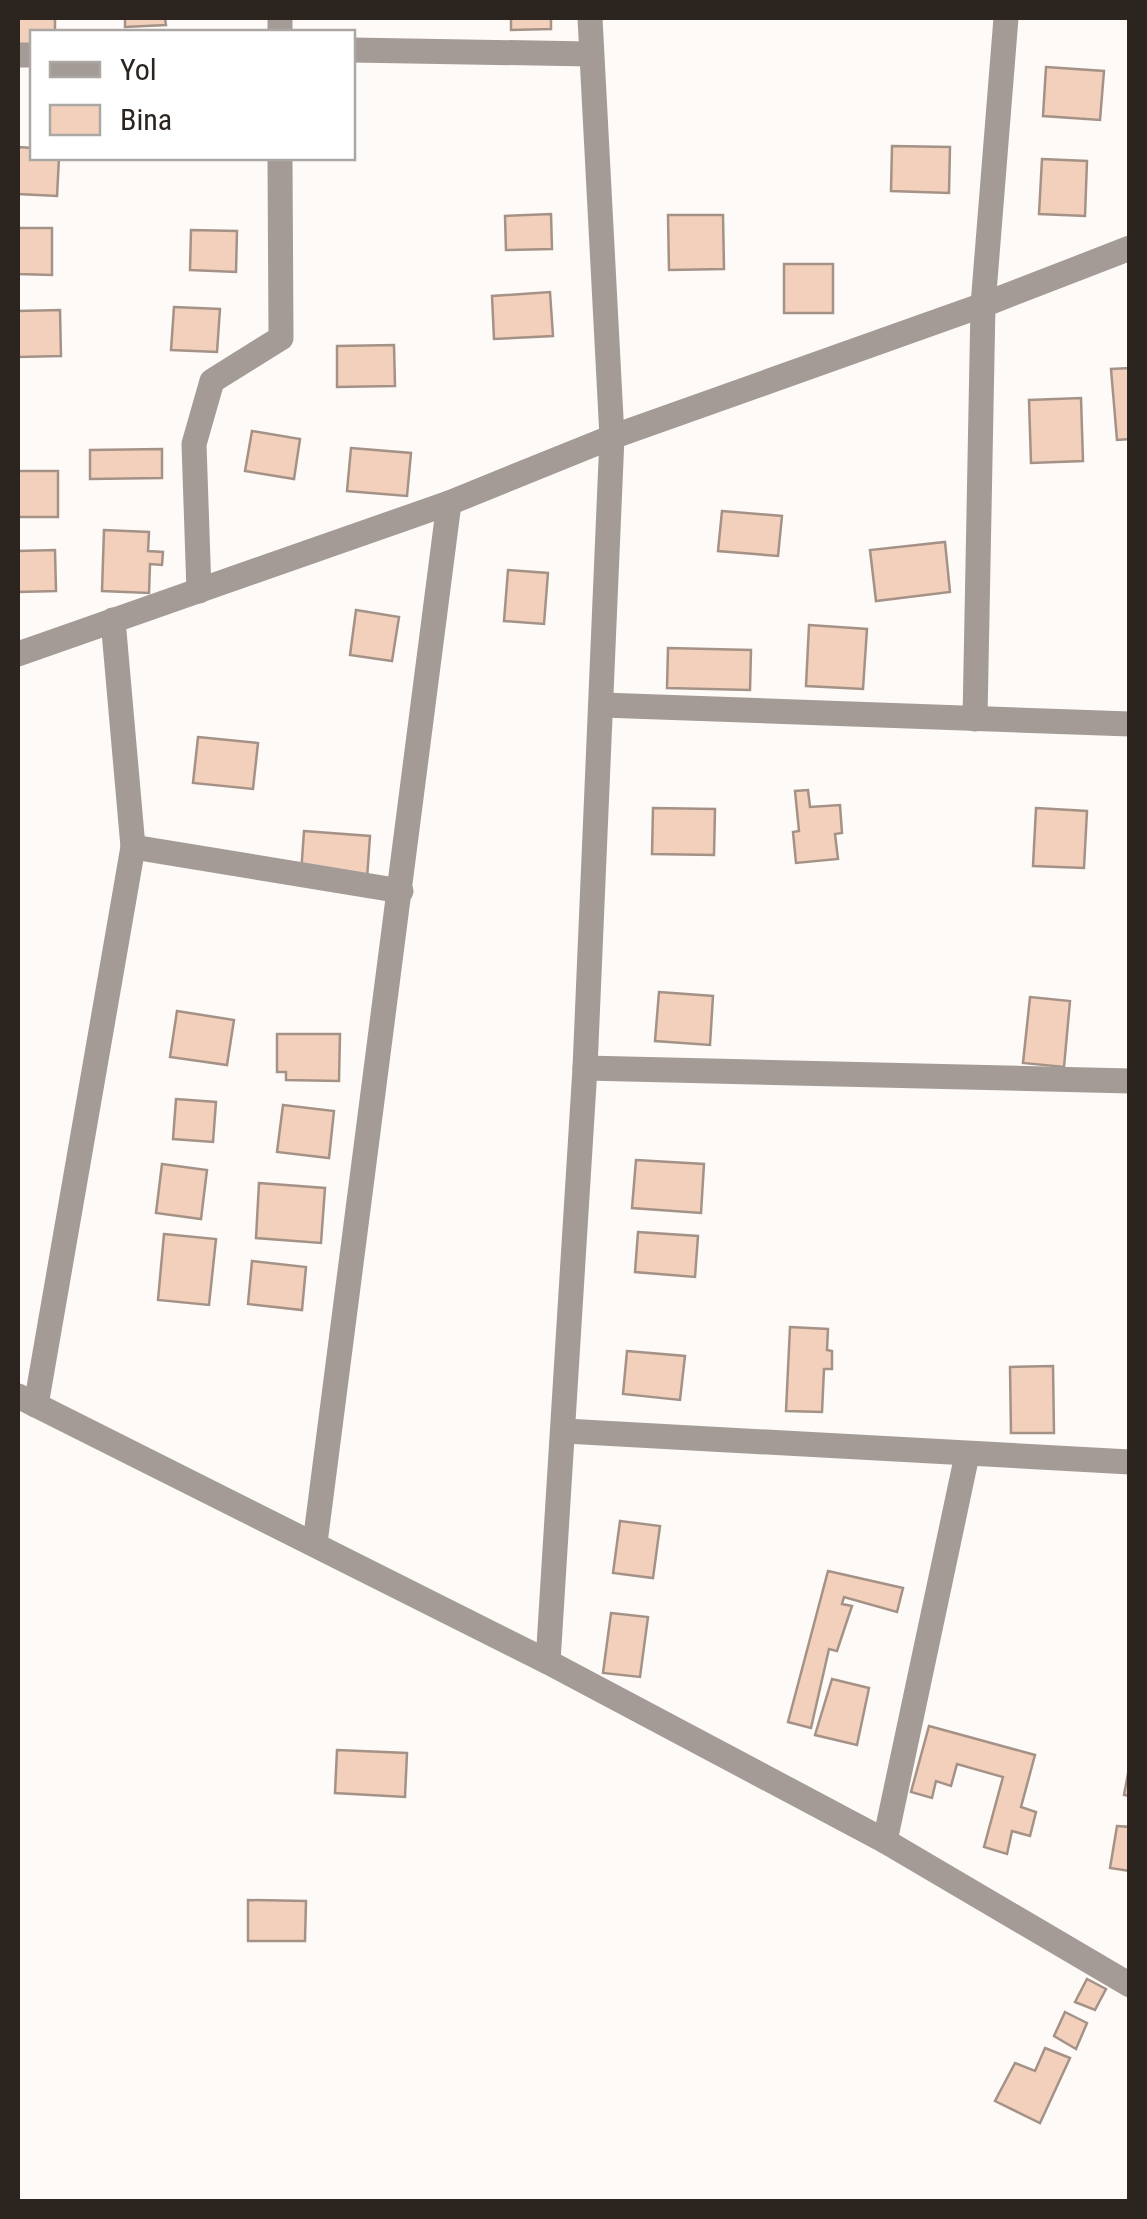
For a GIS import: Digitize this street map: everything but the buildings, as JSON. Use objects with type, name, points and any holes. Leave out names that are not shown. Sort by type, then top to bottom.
[{"type":"street","points":[[548,1662],[585,1068],[612,437],[590,18]]},
{"type":"street","points":[[975,719],[983,305],[1006,18]]},
{"type":"street","points":[[355,50],[590,54]]},
{"type":"street","points":[[199,590],[194,444],[212,381],[281,338],[280,160]]},
{"type":"street","points":[[18,654],[449,503],[612,437],[983,305],[1130,248]]},
{"type":"street","points":[[315,1543],[449,503]]},
{"type":"street","points":[[113,620],[132,847],[26,1400],[548,1662],[884,1842],[1130,1985]]},
{"type":"street","points":[[602,705],[1130,724]]},
{"type":"street","points":[[132,847],[401,891]]},
{"type":"street","points":[[585,1068],[1130,1081]]},
{"type":"street","points":[[565,1431],[1130,1462]]},
{"type":"street","points":[[884,1842],[967,1455]]}]
